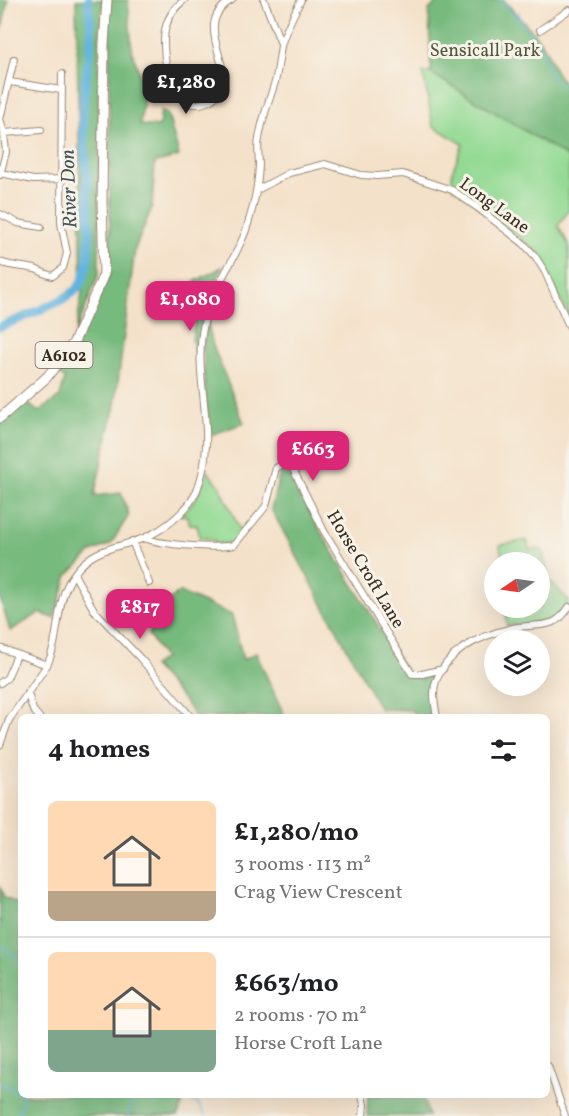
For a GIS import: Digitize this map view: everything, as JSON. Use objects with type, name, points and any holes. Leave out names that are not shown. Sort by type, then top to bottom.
[{"type":"main road","name":"A6102","points":[[0,418],[47,377],[74,342],[104,274],[102,201],[104,44],[107,0]]},
{"type":"street","points":[[184,0],[169,17],[164,43],[173,88],[182,99],[192,104],[215,97],[223,84],[224,72],[214,45],[215,22],[217,14],[232,0]]},
{"type":"street","points":[[264,0],[281,45]]},
{"type":"street","points":[[0,745],[9,720],[53,653],[57,618],[66,588],[74,574],[104,549],[144,538],[159,530],[186,507],[197,490],[208,445],[201,373],[204,322],[214,293],[248,225],[257,190],[258,142],[264,114],[279,67],[281,45],[301,0]]},
{"type":"street","points":[[540,30],[569,10]]},
{"type":"street","points":[[14,59],[0,119],[6,152],[0,174],[33,180],[62,179]]},
{"type":"street","points":[[0,262],[8,266],[38,269],[46,275],[53,276],[63,268],[67,253],[61,223],[62,74]]},
{"type":"street","points":[[10,81],[61,90]]},
{"type":"street","points":[[4,133],[26,128],[41,130]]},
{"type":"street","name":"Long Lane","points":[[257,190],[289,173],[325,164],[361,175],[403,174],[452,190],[523,243],[535,256],[545,272],[569,326]]},
{"type":"street","points":[[0,214],[18,223],[41,227]]},
{"type":"street","name":"Horse Croft Lane","points":[[144,538],[189,545],[234,545],[266,506],[276,468],[284,463],[291,465],[324,531],[412,674],[442,669]]},
{"type":"street","points":[[132,542],[149,583]]},
{"type":"street","points":[[74,574],[94,610],[140,657],[188,714]]},
{"type":"street","points":[[436,714],[434,702],[435,682],[448,660],[471,643],[491,633],[556,623],[565,615],[569,607]]},
{"type":"street","points":[[0,648],[47,665]]},
{"type":"street","points":[[0,683],[7,678],[17,655]]},
{"type":"street","points":[[28,694],[36,714]]},
{"type":"street","points":[[550,1072],[565,1116]]},
{"type":"street","points":[[363,1098],[363,1116]]},
{"type":"green space","points":[[0,0],[8,0],[0,39]]},
{"type":"green space","points":[[76,0],[103,0],[99,44],[99,273],[75,335],[82,293]]},
{"type":"green space","points":[[109,0],[128,0],[132,51],[145,90],[140,125],[159,127],[161,110],[168,115],[179,156],[155,163],[152,207],[135,249],[115,405],[94,496],[121,493],[129,515],[111,544],[92,552],[68,575],[54,618],[39,613],[10,631],[0,598],[0,422],[20,401],[28,403],[38,412],[60,397],[65,378],[54,371],[77,342],[110,274]]},
{"type":"green space","name":"Sensicall Park","points":[[439,0],[504,0],[540,40],[556,72],[569,87],[569,158],[431,73],[429,10]]},
{"type":"green space","points":[[423,73],[431,73],[569,158],[569,210],[558,226],[569,245],[569,317],[538,252],[452,186],[452,172],[463,144],[433,126]]},
{"type":"green space","points":[[222,267],[213,291],[198,361],[192,341],[198,299],[194,282]]},
{"type":"green space","points":[[208,323],[213,346],[244,423],[211,435],[204,366],[204,344]]},
{"type":"green space","points":[[289,468],[319,529],[409,676],[422,679],[435,674],[427,687],[432,714],[414,714],[411,710],[380,709],[271,509],[281,469]]},
{"type":"green space","points":[[207,471],[220,486],[242,535],[234,543],[214,544],[214,540],[200,537],[197,525],[190,524],[187,516],[180,515],[197,495]]},
{"type":"green space","points":[[527,540],[529,549],[542,550],[543,552],[501,552],[500,545]]},
{"type":"green space","points":[[550,581],[569,601],[564,611],[553,621],[507,626],[506,618],[550,618]]},
{"type":"green space","points":[[179,592],[232,615],[243,660],[256,653],[284,714],[193,714],[153,666],[164,658],[148,634],[158,623],[149,613]]},
{"type":"green space","points":[[0,886],[4,897],[18,904],[18,1098],[182,1098],[183,1102],[178,1116],[0,1116]]},
{"type":"green space","points":[[368,1098],[423,1098],[429,1116],[367,1116]]},
{"type":"waterway","name":"River Don","points":[[0,327],[52,305],[71,294],[77,289],[84,275],[89,230],[83,127],[84,90],[91,36],[88,0]]},
{"type":"waterway","points":[[501,0],[524,25],[541,49],[552,79],[569,91]]},
{"type":"waterway","points":[[519,12],[520,21]]},
{"type":"waterway","points":[[3,947],[18,960]]},
{"type":"waterway","points":[[0,1083],[18,1092]]},
{"type":"waterway","points":[[15,1116],[23,1098]]},
{"type":"waterway","points":[[128,1116],[133,1098]]},
{"type":"waterway","points":[[147,1098],[157,1105]]},
{"type":"waterway","points":[[189,1098],[198,1104],[206,1116]]}]
